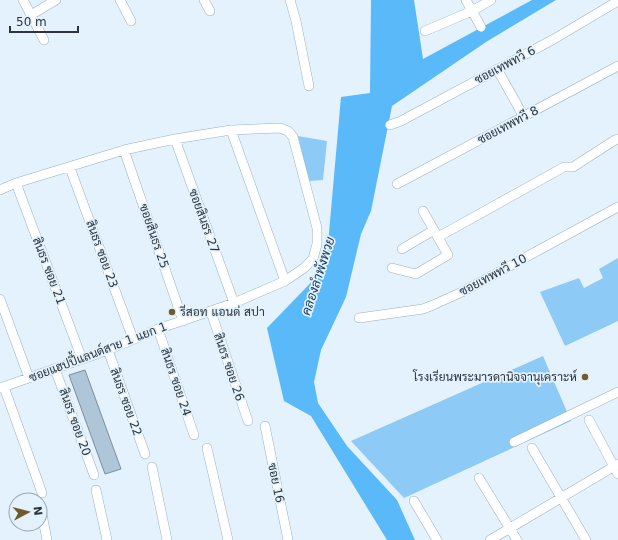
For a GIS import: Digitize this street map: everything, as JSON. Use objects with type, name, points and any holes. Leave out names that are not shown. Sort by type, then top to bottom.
[{"type":"street","points":[[23,0],[44,40]]},
{"type":"street","points":[[31,15],[56,0]]},
{"type":"street","points":[[120,0],[131,21]]},
{"type":"street","points":[[204,0],[210,11]]},
{"type":"street","points":[[290,0],[296,21],[309,86]]},
{"type":"street","points":[[466,0],[480,27]]},
{"type":"street","points":[[425,31],[472,11],[491,0]]},
{"type":"street","name":"ซอยเทพทวี 6","points":[[390,125],[401,121],[554,39],[618,1]]},
{"type":"street","name":"ซอยเทพทวี 8","points":[[397,184],[618,66]]},
{"type":"street","points":[[498,69],[524,116]]},
{"type":"street","name":"ซอยแฮปปี้แลนด์สาย 1 แยก 1","points":[[0,190],[16,183],[70,168],[124,150],[175,139],[231,130],[280,128],[288,131],[293,137],[317,228],[317,244],[313,259],[304,268],[285,281],[211,312],[133,339],[108,350],[2,388]]},
{"type":"street","points":[[231,130],[285,281]]},
{"type":"street","name":"ซอยสินธร 27","points":[[175,139],[234,303]]},
{"type":"street","points":[[402,249],[436,234],[564,167],[574,166],[618,139]]},
{"type":"street","name":"ซอยสินธร 25","points":[[124,150],[183,321]]},
{"type":"street","name":"สินธร ซอย 23","points":[[70,168],[133,339]]},
{"type":"street","name":"สินธร ซอย 21","points":[[16,183],[82,359]]},
{"type":"street","name":"ซอยเทพทวี 10","points":[[358,318],[423,309],[433,305],[462,292],[618,207]]},
{"type":"street","points":[[392,268],[416,274],[448,255],[423,211]]},
{"type":"street","points":[[0,299],[29,378]]},
{"type":"street","name":"สินธร ซอย 26","points":[[211,312],[248,421]]},
{"type":"street","name":"สินธร ซอย 24","points":[[158,330],[194,435]]},
{"type":"street","name":"สินธร ซอย 22","points":[[108,350],[145,454]]},
{"type":"street","name":"สินธร ซอย 20","points":[[55,369],[94,475]]},
{"type":"street","points":[[2,388],[42,492]]},
{"type":"street","points":[[514,442],[618,392]]},
{"type":"street","points":[[490,540],[561,498],[616,468],[589,420]]},
{"type":"street","name":"ซอย 16","points":[[265,426],[288,540]]},
{"type":"street","points":[[207,448],[228,540]]},
{"type":"street","points":[[532,448],[586,540]]},
{"type":"street","points":[[152,467],[168,540]]},
{"type":"street","points":[[479,478],[517,540]]},
{"type":"street","points":[[96,490],[107,540]]},
{"type":"street","points":[[414,501],[437,540]]},
{"type":"shaded area","points":[[298,136],[327,141],[323,180],[309,181]]},
{"type":"shaded area","points":[[618,258],[618,321],[565,346],[540,292],[579,278],[584,288],[603,278],[599,269]]},
{"type":"shaded area","points":[[543,356],[571,421],[404,498],[351,441]]},
{"type":"water","name":"คลองลำพังพวย","points":[[371,0],[414,0],[423,59],[532,0],[556,0],[486,42],[392,106],[371,211],[361,234],[346,297],[321,350],[314,382],[318,403],[347,446],[397,500],[415,540],[387,540],[311,416],[284,401],[267,328],[326,267],[341,97],[370,93]]},
{"type":"building","points":[[85,370],[121,469],[105,474],[69,375]]},
{"type":"place","name":"รีสอท แอนด่ สปา","points":[[172,312]]},
{"type":"place","name":"โรงเรียนพระมารดานิจจานุเคราะห์","points":[[585,377]]}]
